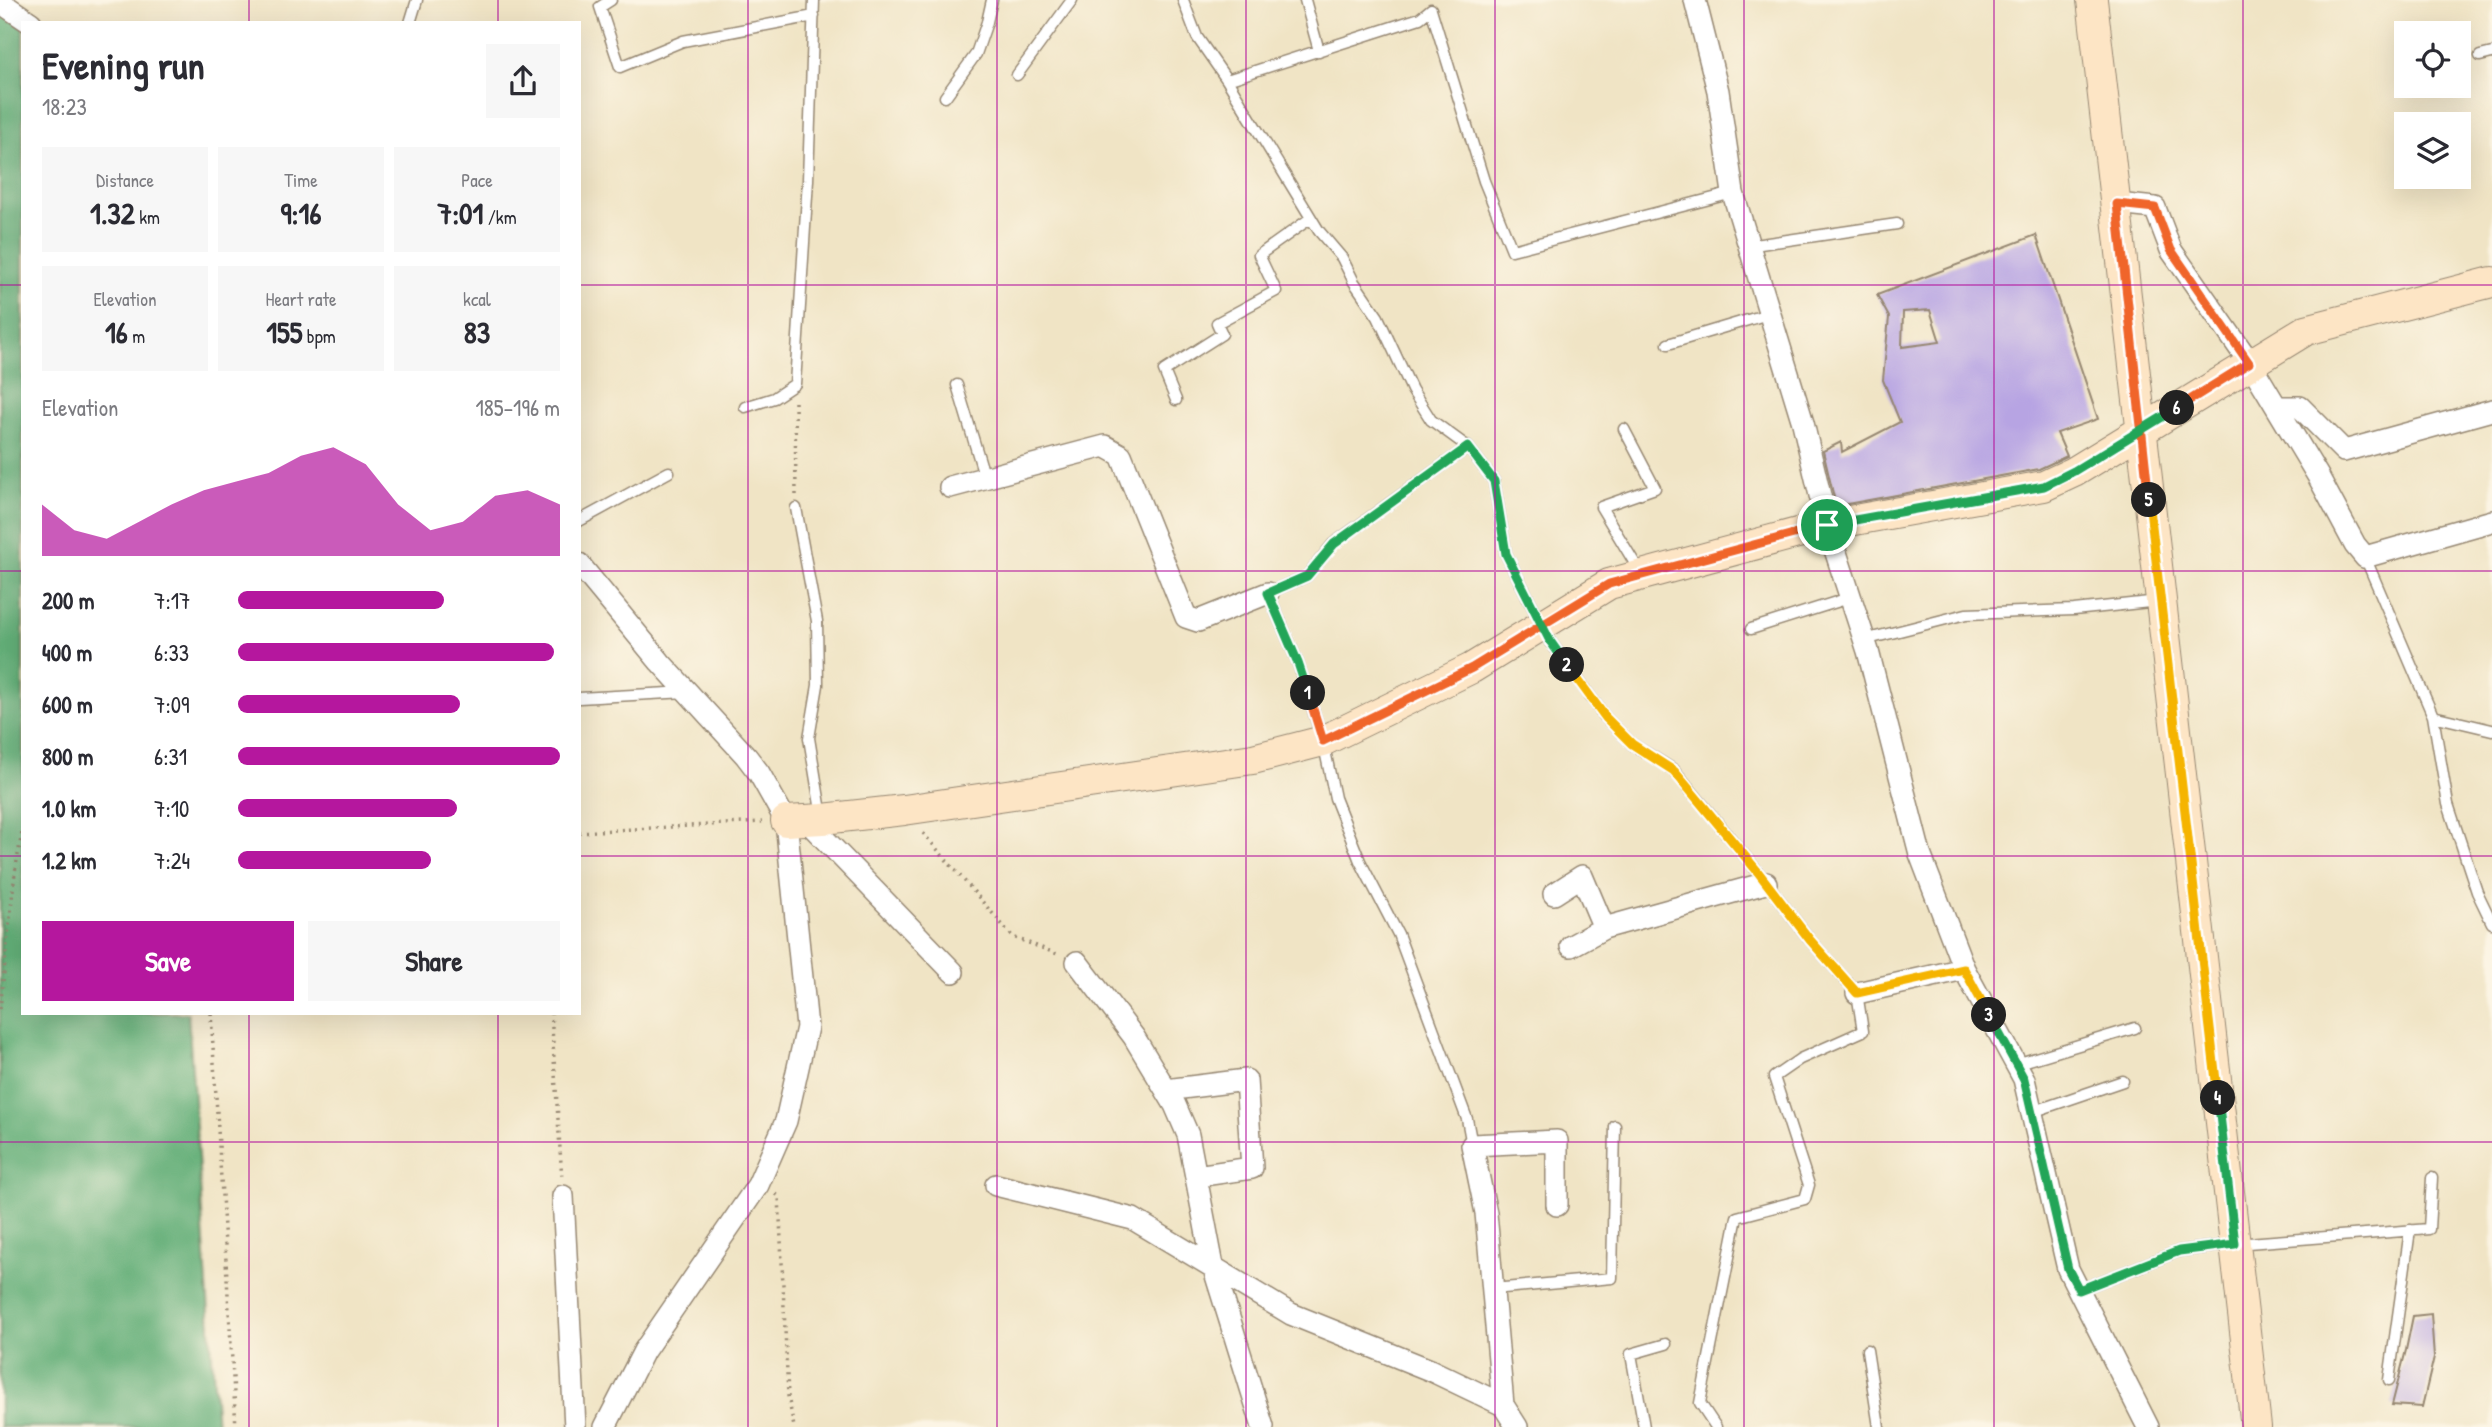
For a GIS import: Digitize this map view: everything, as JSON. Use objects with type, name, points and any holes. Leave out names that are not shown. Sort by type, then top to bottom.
[{"type":"street","points":[[1695,0],[1718,91],[1733,193],[1747,246],[1803,422],[1827,525],[1864,640],[1920,854],[1964,969],[2024,1079],[2068,1269],[2148,1427]]},
{"type":"street","points":[[2092,0],[2256,1427]]},
{"type":"street","points":[[0,2],[28,21]]},
{"type":"street","points":[[2117,204],[2155,208],[2171,250],[2277,407],[2355,545],[2365,557],[2492,521]]},
{"type":"street","points":[[805,820],[904,810],[1227,764],[1323,741],[1472,668],[1609,584],[1827,525],[2044,486],[2074,471],[2306,330],[2492,282]]},
{"type":"street","points":[[2277,407],[2300,407],[2344,451],[2492,410]]},
{"type":"street","points":[[950,487],[1105,446],[1121,456],[1186,617],[1198,621],[1268,593]]},
{"type":"street","points":[[581,566],[660,662],[759,773],[953,972]]},
{"type":"street","points":[[611,1425],[644,1351],[758,1185],[786,1121],[807,1027],[805,820]]},
{"type":"street","points":[[1554,894],[1582,876],[1604,928]]},
{"type":"street","points":[[1571,946],[1604,928],[1766,883]]},
{"type":"street","points":[[1077,962],[1134,1037],[1166,1090],[1188,1135],[1213,1266],[1263,1427]]},
{"type":"street","points":[[1857,993],[1964,969]]},
{"type":"street","points":[[1166,1090],[1246,1080],[1252,1168],[1196,1176]]},
{"type":"street","points":[[1503,1405],[1486,1213],[1472,1145],[1557,1141],[1557,1205]]},
{"type":"street","points":[[996,1185],[1133,1219],[1291,1314],[1430,1370],[1503,1405],[1521,1426]]},
{"type":"street","points":[[563,1196],[575,1427]]},
{"type":"lane","points":[[411,21],[416,0]]},
{"type":"lane","points":[[611,0],[600,7],[620,67],[683,41],[814,7],[825,0]]},
{"type":"lane","points":[[945,97],[976,54],[992,0]]},
{"type":"lane","points":[[1017,75],[1072,0]]},
{"type":"lane","points":[[1183,0],[1197,37],[1227,80],[1311,218],[1342,258],[1354,282],[1378,317],[1412,390],[1431,420],[1468,447],[1494,481],[1506,554],[1558,652],[1606,718],[1632,744],[1674,771],[1810,940],[1857,993],[1863,1031],[1800,1059],[1774,1077],[1809,1185],[1805,1199],[1737,1217],[1700,1403],[1716,1427]]},
{"type":"lane","points":[[1306,0],[1319,51]]},
{"type":"lane","points":[[1227,80],[1420,18],[1430,4]]},
{"type":"lane","points":[[1430,4],[1484,181],[1512,250],[1733,193]]},
{"type":"lane","points":[[745,407],[774,398],[795,384],[808,180],[814,7]]},
{"type":"lane","points":[[2480,56],[2492,53]]},
{"type":"lane","points":[[1176,400],[1164,371],[1222,334],[1217,323],[1276,291],[1259,255],[1311,218]]},
{"type":"lane","points":[[1747,246],[1897,224]]},
{"type":"lane","points":[[1668,344],[1769,314]]},
{"type":"lane","points":[[957,385],[985,478]]},
{"type":"lane","points":[[1624,429],[1655,488],[1601,507],[1642,576]]},
{"type":"lane","points":[[1468,447],[1334,544],[1307,576],[1268,593],[1298,663],[1323,741],[1335,798],[1360,861],[1398,934],[1467,1119],[1472,1145]]},
{"type":"lane","points":[[581,519],[669,472]]},
{"type":"lane","points":[[796,508],[817,621],[818,685],[809,738],[805,820]]},
{"type":"lane","points":[[2365,557],[2433,716],[2448,804],[2477,892],[2492,923]]},
{"type":"lane","points":[[1751,629],[1849,598]]},
{"type":"lane","points":[[1864,640],[1966,614],[2074,610],[2161,601]]},
{"type":"lane","points":[[581,698],[689,692]]},
{"type":"lane","points":[[2433,716],[2492,730]]},
{"type":"lane","points":[[2016,1064],[2135,1028]]},
{"type":"lane","points":[[2032,1112],[2123,1081]]},
{"type":"lane","points":[[1493,1289],[1612,1278],[1615,1126]]},
{"type":"lane","points":[[2079,1290],[2179,1251],[2429,1229],[2432,1178]]},
{"type":"lane","points":[[2389,1380],[2410,1230]]},
{"type":"lane","points":[[1643,1427],[1631,1354],[1665,1344]]},
{"type":"lane","points":[[1867,1350],[1879,1427]]},
{"type":"path","points":[[795,384],[796,508]]},
{"type":"path","points":[[904,810],[1013,937],[1077,962]]},
{"type":"path","points":[[581,832],[805,820]]},
{"type":"path","points":[[0,1009],[21,838]]},
{"type":"path","points":[[211,1015],[236,1427]]},
{"type":"path","points":[[551,1015],[563,1196]]},
{"type":"path","points":[[758,1185],[779,1196],[788,1396],[794,1427]]},
{"type":"green space","points":[[0,10],[21,26],[21,1015],[188,1015],[217,1427],[0,1427]]},
{"type":"building","points":[[2036,235],[2098,419],[2057,433],[2067,456],[2039,469],[1836,506],[1823,451],[1841,442],[1842,452],[1900,422],[1883,380],[1889,317],[1877,295]],"holes":[[[1930,310],[1940,342],[1902,347],[1903,312]]]},
{"type":"building","points":[[2431,1314],[2434,1357],[2422,1407],[2392,1405],[2413,1316]]},
{"type":"route","points":[[1827,525],[1609,584],[1542,625],[1472,668],[1323,741],[1298,663],[1268,593],[1307,576],[1334,544],[1468,447],[1494,481],[1506,554],[1542,625],[1550,641],[1581,685],[1606,718],[1632,744],[1674,771],[1758,872],[1810,940],[1857,993],[1964,969],[2024,1079],[2068,1269],[2079,1290],[2179,1251],[2235,1244],[2141,430],[2117,204],[2155,208],[2171,250],[2249,363],[2141,430],[2074,471],[2044,486],[1827,525]]}]
